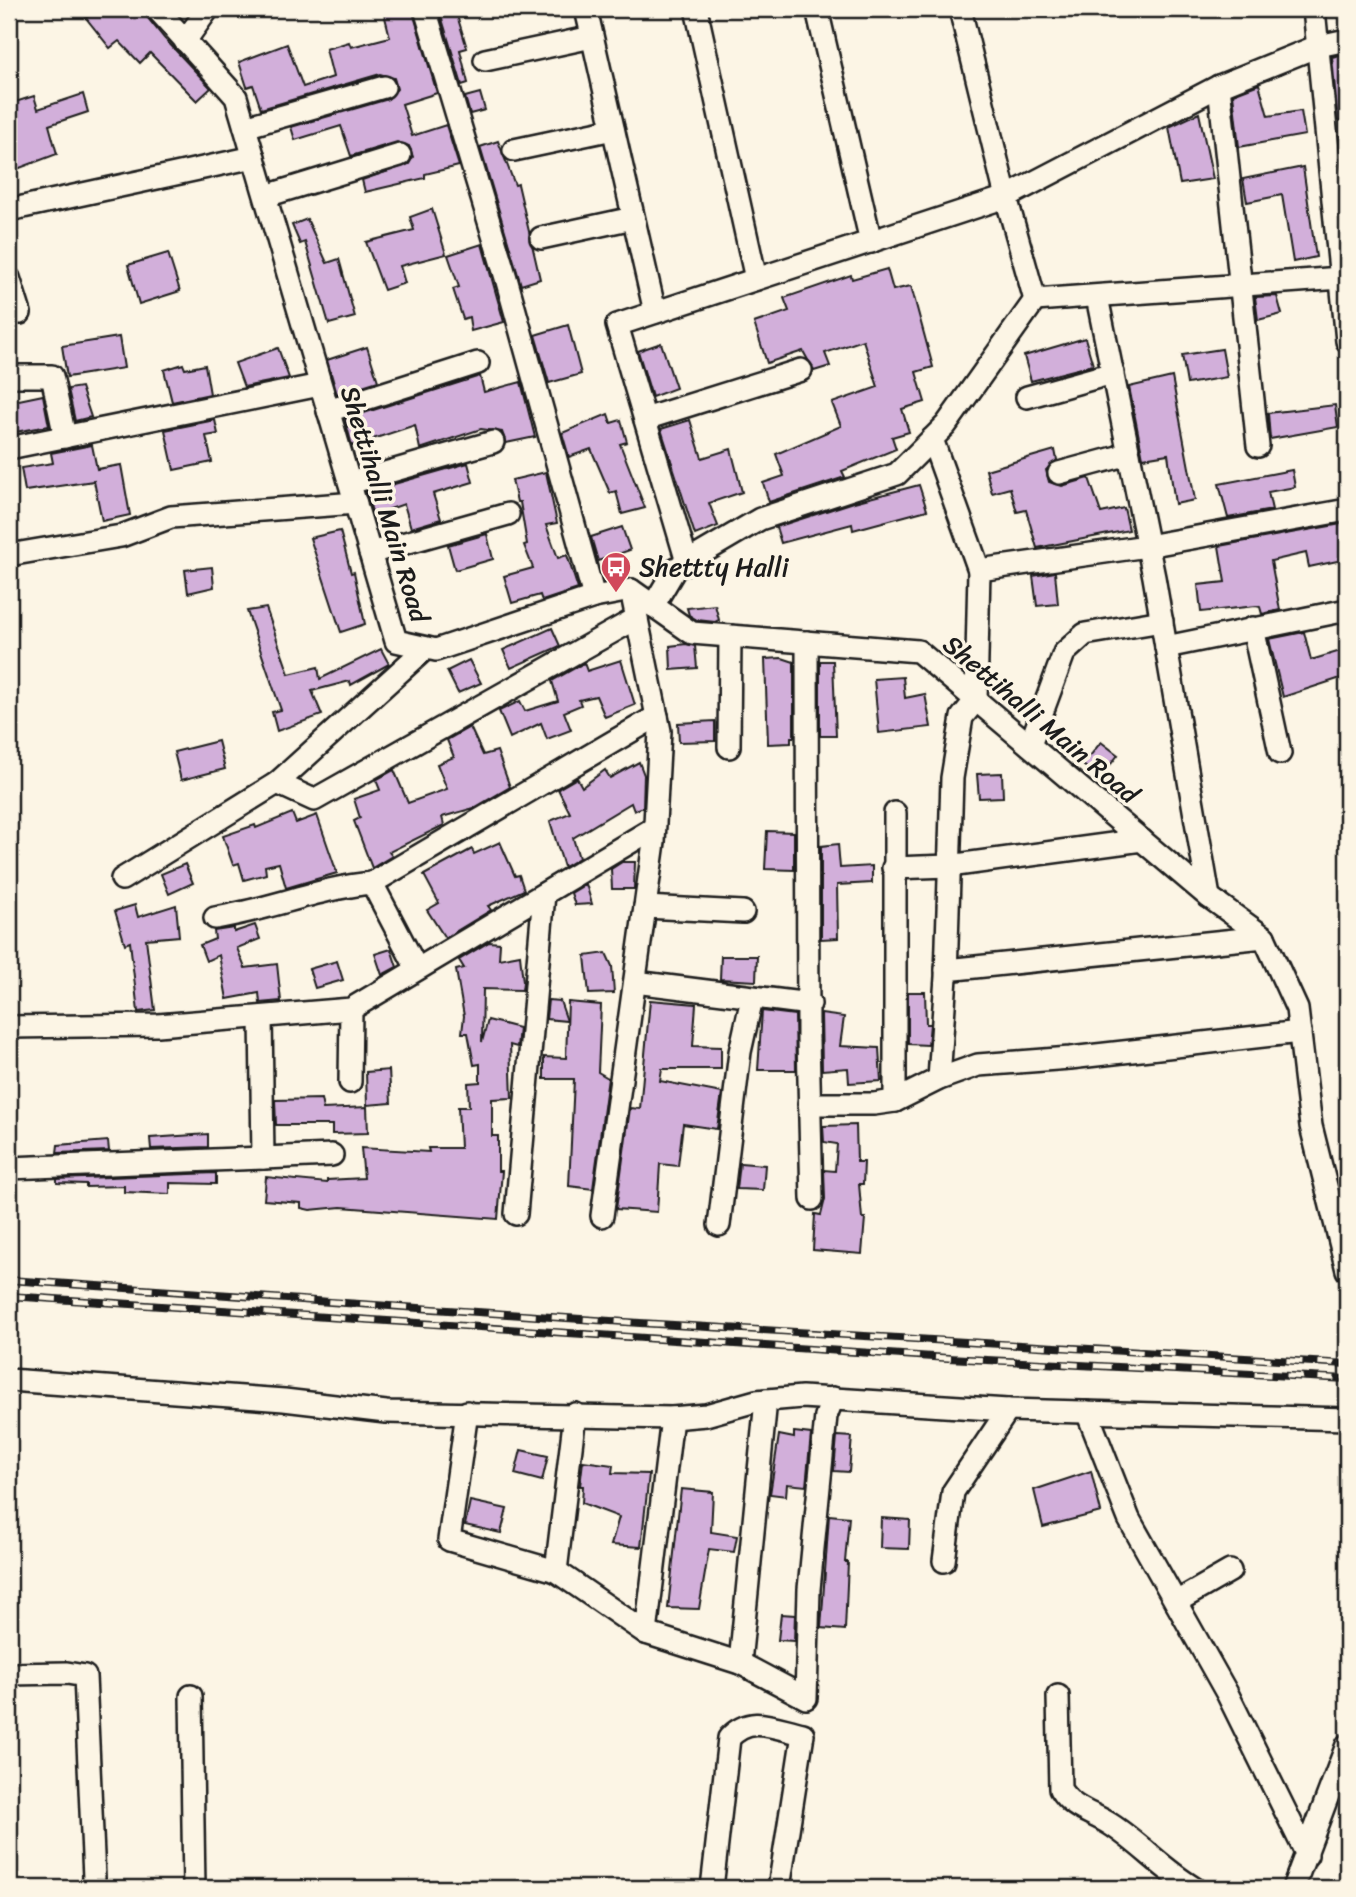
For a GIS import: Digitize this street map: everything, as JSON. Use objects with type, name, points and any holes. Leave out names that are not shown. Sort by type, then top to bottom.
[{"type":"street","name":"Shettihalli Main Road","points":[[157,9],[236,97],[396,641],[436,650],[594,597],[631,590],[645,612],[692,634],[918,651],[1209,897],[1264,937],[1297,1009],[1311,1126],[1347,1270]]},
{"type":"street","points":[[185,41],[208,9]]},
{"type":"street","points":[[425,9],[509,291],[594,597]]},
{"type":"street","points":[[586,9],[654,312]]},
{"type":"street","points":[[696,9],[756,279]]},
{"type":"street","points":[[817,9],[871,242]]},
{"type":"street","points":[[960,9],[1006,197],[1035,300]]},
{"type":"street","points":[[1314,9],[1347,341]]},
{"type":"street","points":[[485,61],[592,37]]},
{"type":"street","points":[[687,562],[617,325],[1006,197],[1219,86],[1318,46],[1347,40]]},
{"type":"street","points":[[1219,86],[1258,446]]},
{"type":"street","points":[[245,128],[384,88]]},
{"type":"street","points":[[513,150],[613,129]]},
{"type":"street","points":[[266,196],[400,155]]},
{"type":"street","points":[[9,210],[254,157]]},
{"type":"street","points":[[541,238],[633,218]]},
{"type":"street","points":[[9,278],[20,313]]},
{"type":"street","points":[[1035,300],[1341,278]]},
{"type":"street","points":[[1097,297],[1162,621],[1209,897]]},
{"type":"street","points":[[278,783],[314,800],[645,612],[675,569],[760,519],[897,474],[946,425],[1035,300]]},
{"type":"street","points":[[328,411],[478,363]]},
{"type":"street","points":[[645,419],[801,370]]},
{"type":"street","points":[[1027,397],[1113,373]]},
{"type":"street","points":[[9,376],[52,376],[65,437]]},
{"type":"street","points":[[9,447],[320,385]]},
{"type":"street","points":[[932,439],[979,570],[976,700],[962,717],[954,765],[939,1079]]},
{"type":"street","points":[[9,555],[121,536],[171,517],[353,493],[493,442]]},
{"type":"street","points":[[1059,473],[1129,454]]},
{"type":"street","points":[[979,570],[1147,546],[1347,510]]},
{"type":"street","points":[[370,553],[509,513]]},
{"type":"street","points":[[1166,647],[1347,610]]},
{"type":"street","points":[[602,1216],[654,828],[660,732],[645,612]]},
{"type":"street","points":[[1030,745],[1064,653],[1085,634],[1162,621]]},
{"type":"street","points":[[1253,628],[1280,753]]},
{"type":"street","points":[[729,747],[730,636]]},
{"type":"street","points":[[807,642],[809,1104],[812,1199]]},
{"type":"street","points":[[122,879],[278,783],[426,648]]},
{"type":"street","points":[[215,918],[252,912],[330,889],[372,883],[657,716]]},
{"type":"street","points":[[895,813],[895,1101]]},
{"type":"street","points":[[9,1027],[158,1026],[351,1009],[654,828]]},
{"type":"street","points":[[893,868],[949,866],[1142,840]]},
{"type":"street","points":[[372,883],[417,970]]},
{"type":"street","points":[[516,1214],[544,894]]},
{"type":"street","points":[[645,907],[743,912]]},
{"type":"street","points":[[946,970],[1264,937]]},
{"type":"street","points":[[635,982],[810,1003]]},
{"type":"street","points":[[719,1225],[740,1052],[752,998]]},
{"type":"street","points":[[351,1009],[351,1082]]},
{"type":"street","points":[[261,1017],[263,1158]]},
{"type":"street","points":[[809,1104],[874,1104],[895,1101],[939,1079],[978,1065],[1070,1058],[1300,1032]]},
{"type":"street","points":[[9,1168],[332,1155]]},
{"type":"street","points":[[9,1380],[284,1400],[386,1412],[672,1418],[706,1415],[766,1400],[802,1397],[1008,1410],[1347,1419]]},
{"type":"street","points":[[467,1412],[449,1540],[556,1571],[646,1633],[740,1662],[806,1698],[810,1575],[826,1416],[833,1398]]},
{"type":"street","points":[[740,1662],[766,1400]]},
{"type":"street","points":[[944,1561],[953,1492],[1008,1410]]},
{"type":"street","points":[[1087,1412],[1129,1519],[1228,1695],[1307,1855]]},
{"type":"street","points":[[556,1571],[575,1414]]},
{"type":"street","points":[[646,1633],[672,1418]]},
{"type":"street","points":[[1176,1602],[1230,1571]]},
{"type":"street","points":[[9,1674],[67,1673],[85,1676],[94,1878]]},
{"type":"street","points":[[191,1696],[194,1888]]},
{"type":"street","points":[[1058,1696],[1060,1789],[1068,1801],[1110,1824],[1176,1878],[1194,1888]]},
{"type":"street","points":[[712,1888],[729,1738],[739,1727],[754,1722],[803,1734],[779,1888]]},
{"type":"street","points":[[1293,1888],[1347,1745]]},
{"type":"building","points":[[98,9],[144,9],[164,38],[211,88],[197,101],[150,53],[140,63],[119,41],[110,48],[86,18]]},
{"type":"building","points":[[412,9],[437,93],[402,104],[412,136],[446,125],[459,166],[425,174],[425,178],[365,192],[362,180],[409,164],[413,157],[409,146],[397,142],[351,156],[341,126],[295,140],[291,127],[388,99],[397,89],[394,78],[380,74],[261,109],[253,85],[247,87],[239,62],[287,44],[303,87],[333,77],[326,49],[349,42],[351,47],[390,37],[384,13]]},
{"type":"building","points":[[439,9],[455,9],[467,48],[460,50],[468,83],[462,85]]},
{"type":"building","points":[[1347,53],[1347,120],[1338,121],[1332,57]]},
{"type":"building","points":[[1259,84],[1268,116],[1301,111],[1305,135],[1239,147],[1233,94]]},
{"type":"building","points":[[480,93],[485,110],[470,114],[465,97]]},
{"type":"building","points":[[83,94],[88,112],[49,125],[57,154],[9,172],[9,104],[34,96],[38,109]]},
{"type":"building","points":[[1199,113],[1213,179],[1180,184],[1169,127]]},
{"type":"building","points":[[498,141],[515,185],[518,184],[540,279],[521,285],[480,147]]},
{"type":"building","points":[[1303,167],[1316,257],[1293,262],[1282,195],[1247,202],[1243,179]]},
{"type":"building","points":[[432,209],[446,254],[400,266],[405,283],[384,290],[366,242],[414,230],[410,217]]},
{"type":"building","points":[[307,219],[327,263],[339,259],[355,317],[329,324],[305,242],[300,244],[292,225]]},
{"type":"building","points":[[482,244],[504,322],[471,331],[469,317],[463,319],[453,289],[459,287],[448,255]]},
{"type":"building","points":[[168,253],[180,291],[139,304],[128,265]]},
{"type":"building","points":[[887,269],[893,290],[911,286],[933,367],[916,372],[925,402],[902,409],[909,432],[892,437],[896,449],[842,471],[845,477],[769,502],[763,483],[784,476],[776,454],[841,426],[832,403],[878,387],[863,340],[825,353],[830,366],[814,371],[803,351],[767,363],[754,323],[789,311],[784,298],[851,275],[852,279]]},
{"type":"building","points":[[1277,296],[1282,314],[1258,320],[1255,297]]},
{"type":"building","points":[[568,325],[581,374],[549,383],[535,335]]},
{"type":"building","points":[[119,337],[124,368],[67,377],[62,346]]},
{"type":"building","points":[[1085,338],[1093,365],[1031,381],[1024,356]]},
{"type":"building","points":[[661,343],[676,388],[652,397],[638,351]]},
{"type":"building","points":[[367,347],[378,381],[337,394],[327,360]]},
{"type":"building","points":[[278,348],[289,378],[244,387],[235,363]]},
{"type":"building","points":[[1222,349],[1227,377],[1187,384],[1182,355]]},
{"type":"building","points":[[183,364],[185,369],[205,365],[210,394],[172,402],[164,370]]},
{"type":"building","points":[[480,376],[484,392],[521,382],[535,437],[506,443],[502,432],[481,429],[420,449],[415,425],[352,446],[345,419]]},
{"type":"building","points":[[1172,377],[1195,500],[1175,504],[1168,454],[1143,458],[1129,387]]},
{"type":"building","points":[[81,387],[91,417],[75,421],[68,389]]},
{"type":"building","points":[[43,395],[49,426],[9,433],[9,402]]},
{"type":"building","points":[[1335,405],[1338,427],[1270,439],[1268,413]]},
{"type":"building","points":[[608,414],[611,423],[621,420],[627,442],[620,444],[645,508],[622,514],[616,491],[610,493],[591,449],[569,457],[562,433]]},
{"type":"building","points":[[215,420],[218,434],[206,436],[212,462],[174,470],[165,430]]},
{"type":"building","points":[[690,420],[702,458],[731,449],[742,492],[709,503],[718,526],[695,535],[661,429]]},
{"type":"building","points":[[92,445],[97,469],[121,465],[130,515],[102,521],[94,481],[25,491],[21,468],[53,463],[51,453]]},
{"type":"building","points":[[1055,450],[1057,460],[1046,470],[1049,482],[1062,486],[1089,478],[1101,513],[1124,508],[1129,530],[1037,548],[1026,510],[1017,512],[1010,488],[992,493],[986,470]]},
{"type":"building","points":[[468,463],[473,482],[433,494],[441,519],[411,528],[404,504],[373,515],[366,492]]},
{"type":"building","points":[[1292,470],[1295,487],[1268,492],[1272,510],[1228,518],[1219,484]]},
{"type":"building","points":[[546,472],[557,523],[546,525],[558,558],[567,555],[578,589],[542,601],[540,595],[512,603],[504,576],[533,568],[524,545],[527,544],[520,502],[517,502],[512,480]]},
{"type":"building","points":[[919,485],[927,510],[853,530],[852,524],[781,543],[776,527]]},
{"type":"building","points":[[1347,523],[1347,559],[1309,567],[1306,553],[1271,561],[1280,610],[1262,614],[1260,607],[1256,606],[1201,612],[1198,585],[1225,582],[1219,546]]},
{"type":"building","points":[[622,527],[630,550],[598,561],[591,537]]},
{"type":"building","points":[[340,531],[351,573],[354,572],[365,624],[341,632],[310,538]]},
{"type":"building","points":[[487,534],[493,559],[455,570],[448,545]]},
{"type":"building","points":[[212,567],[214,587],[188,593],[185,570]]},
{"type":"building","points":[[1055,572],[1058,604],[1037,606],[1033,576]]},
{"type":"building","points":[[715,605],[719,620],[715,622],[697,620],[689,615],[687,608]]},
{"type":"building","points":[[266,608],[289,674],[318,667],[320,679],[381,649],[389,664],[351,685],[350,681],[312,691],[322,715],[277,731],[272,712],[281,710],[247,611]]},
{"type":"building","points":[[552,628],[560,646],[511,668],[503,650]]},
{"type":"building","points":[[1304,632],[1311,660],[1347,649],[1347,676],[1283,697],[1269,639]]},
{"type":"building","points":[[670,646],[695,646],[697,668],[671,670]]},
{"type":"building","points":[[782,658],[794,662],[794,737],[791,737],[791,743],[768,744],[765,659]]},
{"type":"building","points":[[469,660],[481,683],[458,693],[447,671]]},
{"type":"building","points":[[621,660],[635,705],[605,717],[596,696],[579,700],[581,705],[564,712],[571,730],[547,739],[541,723],[510,738],[499,711],[520,701],[525,711],[558,701],[552,681],[584,663],[587,671]]},
{"type":"building","points":[[820,661],[833,661],[836,736],[820,736]]},
{"type":"building","points":[[903,677],[905,698],[925,694],[931,727],[879,733],[874,679]]},
{"type":"building","points":[[715,721],[715,741],[679,742],[678,723]]},
{"type":"building","points":[[470,727],[483,755],[497,751],[510,787],[474,808],[442,817],[444,825],[389,852],[392,856],[372,868],[354,821],[360,818],[354,799],[380,790],[376,780],[394,770],[408,803],[447,789],[437,764],[454,757],[447,740]]},
{"type":"building","points":[[218,741],[225,769],[181,780],[174,752]]},
{"type":"building","points":[[1101,742],[1118,755],[1100,778],[1083,765]]},
{"type":"building","points":[[639,762],[644,775],[643,807],[634,811],[631,803],[573,838],[579,858],[564,867],[550,821],[570,813],[558,789],[577,778],[582,787],[605,770],[610,778]]},
{"type":"building","points":[[1002,773],[1003,797],[979,798],[977,774]]},
{"type":"building","points":[[292,813],[296,823],[317,815],[337,873],[286,888],[279,863],[265,866],[266,874],[244,880],[239,863],[233,865],[223,836],[255,825],[256,828]]},
{"type":"building","points":[[767,831],[794,832],[794,870],[765,869]]},
{"type":"building","points":[[500,842],[515,876],[519,875],[524,890],[488,906],[491,910],[445,938],[427,910],[439,903],[424,875],[472,849],[474,854]]},
{"type":"building","points":[[838,844],[840,868],[872,866],[872,883],[837,885],[838,938],[821,939],[821,846]]},
{"type":"building","points":[[622,862],[635,862],[634,889],[612,889],[611,869]]},
{"type":"building","points":[[185,864],[193,883],[169,894],[161,874]]},
{"type":"building","points":[[586,884],[592,904],[575,905],[571,893]]},
{"type":"building","points":[[135,905],[138,917],[176,905],[179,936],[146,939],[155,1010],[138,1012],[130,942],[125,944],[115,911]]},
{"type":"building","points":[[255,925],[260,939],[237,948],[245,968],[277,964],[281,1001],[260,1003],[259,993],[227,999],[219,955],[206,961],[200,945],[215,939],[214,931],[234,928],[234,932]]},
{"type":"building","points":[[489,942],[500,943],[499,959],[520,955],[523,982],[522,990],[483,989],[482,1042],[488,1020],[519,1028],[517,1047],[510,1045],[512,1098],[492,1099],[492,1136],[498,1136],[498,1171],[502,1171],[498,1219],[341,1207],[310,1210],[301,1208],[301,1203],[264,1200],[266,1177],[327,1183],[327,1180],[364,1178],[361,1148],[429,1152],[428,1148],[460,1148],[458,1107],[469,1107],[468,1083],[480,1082],[480,1064],[474,1065],[468,1033],[462,1033],[464,1016],[456,970],[464,968],[459,960]]},
{"type":"building","points":[[391,949],[397,967],[382,975],[375,954]]},
{"type":"building","points":[[606,953],[612,966],[614,993],[589,994],[585,956]]},
{"type":"building","points":[[721,956],[757,956],[756,981],[720,979]]},
{"type":"building","points":[[337,961],[343,980],[315,988],[309,969]]},
{"type":"building","points":[[908,992],[925,992],[926,1024],[930,1024],[928,1045],[908,1044]]},
{"type":"building","points":[[548,1000],[560,1001],[567,1021],[546,1019]]},
{"type":"building","points":[[650,1000],[696,1004],[693,1046],[721,1047],[721,1069],[662,1069],[660,1081],[722,1093],[717,1129],[683,1124],[678,1166],[660,1164],[657,1212],[616,1209],[630,1108],[640,1109]]},
{"type":"building","points":[[568,1002],[601,1005],[598,1072],[608,1078],[593,1189],[569,1186],[574,1079],[544,1079],[544,1057],[566,1058]]},
{"type":"building","points":[[762,1011],[795,1015],[796,1070],[758,1070]]},
{"type":"building","points":[[821,1014],[844,1017],[840,1046],[879,1048],[881,1081],[849,1083],[848,1068],[822,1070]]},
{"type":"building","points":[[389,1070],[391,1103],[367,1105],[366,1072]]},
{"type":"building","points":[[321,1099],[323,1109],[367,1107],[368,1133],[332,1134],[332,1125],[276,1125],[275,1100]]},
{"type":"building","points":[[856,1125],[857,1162],[864,1162],[863,1184],[859,1184],[862,1218],[865,1218],[862,1254],[813,1250],[815,1214],[821,1215],[825,1199],[824,1170],[835,1171],[837,1144],[824,1142],[823,1126]]},
{"type":"building","points":[[208,1134],[208,1147],[151,1149],[150,1138]]},
{"type":"building","points":[[108,1141],[109,1151],[57,1153],[58,1145]]},
{"type":"building","points":[[740,1163],[765,1165],[763,1190],[737,1189]]},
{"type":"building","points":[[216,1173],[216,1184],[170,1183],[170,1194],[124,1192],[124,1186],[86,1187],[86,1184],[57,1183],[57,1179]]},
{"type":"building","points":[[794,1432],[811,1434],[806,1486],[787,1484],[786,1496],[770,1494],[779,1435],[794,1438]]},
{"type":"building","points":[[837,1436],[852,1437],[849,1472],[834,1471]]},
{"type":"building","points":[[521,1450],[548,1456],[542,1481],[515,1474]]},
{"type":"building","points":[[583,1461],[613,1465],[612,1473],[649,1474],[641,1547],[611,1545],[619,1517],[582,1503],[583,1486],[580,1486]]},
{"type":"building","points":[[1091,1471],[1101,1512],[1043,1527],[1034,1490]]},
{"type":"building","points":[[681,1489],[713,1492],[711,1532],[737,1536],[734,1552],[709,1549],[699,1609],[668,1608]]},
{"type":"building","points":[[470,1501],[507,1509],[501,1533],[465,1525]]},
{"type":"building","points":[[829,1515],[849,1517],[845,1562],[848,1562],[845,1630],[821,1628]]},
{"type":"building","points":[[881,1518],[910,1520],[909,1549],[880,1548]]},
{"type":"building","points":[[781,1614],[795,1615],[794,1641],[778,1640]]},
{"type":"railway","points":[[9,1280],[640,1323],[1347,1364]]},
{"type":"railway","points":[[9,1296],[948,1358],[1347,1379]]},
{"type":"place","name":"Shettty Halli","points":[[616,594]]}]
